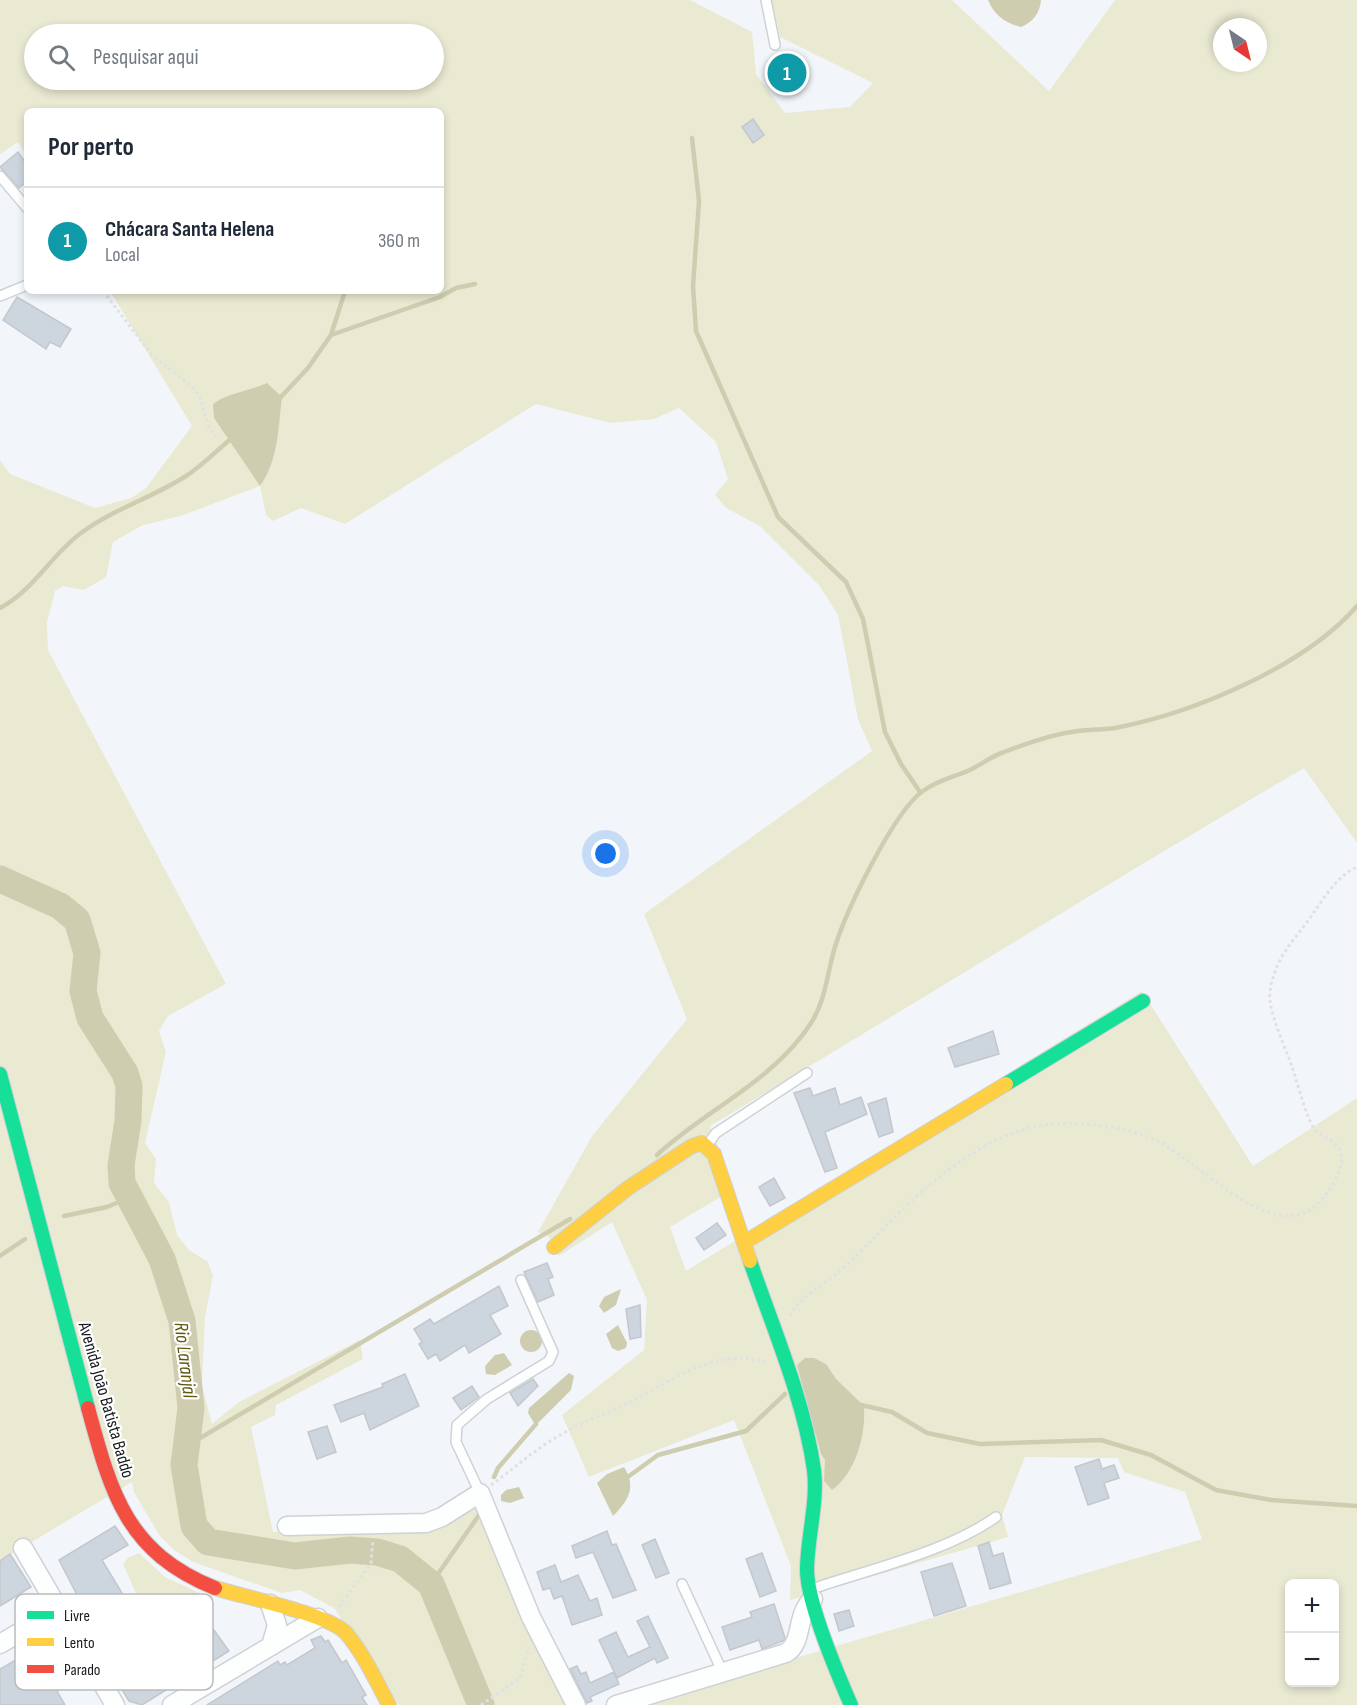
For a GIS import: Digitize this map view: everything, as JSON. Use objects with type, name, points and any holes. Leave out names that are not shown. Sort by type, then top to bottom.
[{"type":"street","points":[[745,1242],[1143,1001]]},
{"type":"street","name":"Avenida João Batista Baddo","points":[[0,1074],[104,1468],[116,1499],[145,1544],[169,1567],[200,1582],[324,1621]]},
{"type":"street","points":[[554,1247],[628,1188],[692,1146],[702,1143],[714,1154],[745,1242],[785,1371],[800,1409],[814,1472],[807,1572],[811,1594],[835,1667],[851,1705]]},
{"type":"street","points":[[287,1526],[426,1523],[442,1517],[480,1493],[531,1617],[576,1705]]},
{"type":"street","points":[[23,1548],[50,1594]]},
{"type":"street","points":[[616,1705],[791,1651],[796,1642],[803,1611],[811,1594]]},
{"type":"street","points":[[270,1604],[277,1625],[271,1646]]},
{"type":"street","points":[[213,1681],[271,1646],[324,1621],[344,1631],[389,1705]]},
{"type":"street","points":[[0,1644],[15,1635]]},
{"type":"street","points":[[106,1690],[115,1705]]},
{"type":"street","points":[[172,1705],[197,1690]]},
{"type":"lane","points":[[766,0],[775,45]]},
{"type":"lane","points":[[0,176],[24,204]]},
{"type":"lane","points":[[0,296],[24,286]]},
{"type":"lane","points":[[708,1147],[710,1139],[716,1133],[807,1073]]},
{"type":"lane","points":[[480,1493],[456,1442],[457,1425],[487,1399],[549,1360],[553,1352],[521,1280]]},
{"type":"lane","points":[[811,1594],[959,1539],[996,1517]]},
{"type":"lane","points":[[682,1584],[722,1671]]},
{"type":"path","points":[[105,294],[152,355],[195,389],[200,397],[209,428],[218,440]]},
{"type":"path","points":[[788,1320],[801,1299],[841,1269],[897,1214],[935,1181],[965,1159],[1021,1131],[1038,1126],[1080,1124],[1149,1137],[1183,1156],[1237,1197],[1258,1209],[1292,1216],[1308,1212],[1317,1206],[1339,1171],[1341,1153],[1334,1142],[1313,1127],[1272,1010],[1271,988],[1278,964],[1316,910],[1338,882],[1357,867]]},
{"type":"path","points":[[480,1493],[560,1435],[710,1361],[742,1358],[770,1363],[785,1371]]},
{"type":"path","points":[[324,1621],[336,1611],[371,1563],[373,1540]]},
{"type":"path","points":[[481,1705],[520,1678],[528,1658],[531,1617]]},
{"type":"green space","points":[[0,0],[690,0],[752,32],[756,74],[785,113],[850,107],[873,83],[780,37],[771,0],[952,0],[1049,91],[1115,0],[1357,0],[1357,843],[1304,768],[710,1126],[734,1189],[670,1227],[686,1271],[1142,991],[1253,1166],[1357,1098],[1357,1705],[635,1705],[1202,1539],[1185,1492],[1124,1472],[1118,1458],[1025,1457],[1002,1515],[1008,1537],[790,1600],[791,1566],[734,1420],[589,1477],[562,1415],[644,1350],[647,1300],[612,1222],[559,1256],[548,1236],[538,1232],[592,1136],[687,1019],[644,914],[872,751],[858,719],[838,615],[819,585],[760,526],[726,508],[715,495],[728,479],[716,442],[679,408],[654,419],[610,423],[536,404],[345,524],[301,508],[273,521],[266,515],[260,486],[181,516],[143,525],[113,542],[106,577],[84,590],[63,586],[55,591],[47,622],[48,650],[226,984],[168,1016],[159,1031],[166,1052],[145,1143],[156,1159],[154,1183],[169,1202],[177,1235],[189,1250],[208,1262],[213,1276],[205,1317],[202,1385],[212,1424],[239,1402],[360,1340],[363,1359],[276,1405],[275,1415],[251,1427],[273,1532],[428,1533],[477,1502],[565,1705],[399,1705],[334,1608],[300,1590],[282,1593],[193,1562],[174,1550],[159,1535],[134,1492],[132,1482],[0,1561],[0,460],[10,474],[95,508],[131,498],[146,488],[192,426],[112,294],[444,294],[444,108],[24,108],[24,151],[18,142],[0,154]]},
{"type":"green space","points":[[139,1553],[165,1577],[202,1594],[136,1594],[123,1564],[129,1557]]},
{"type":"shaded area","points":[[988,0],[1041,0],[1035,16],[1021,27],[1001,18],[993,10]]},
{"type":"shaded area","points":[[267,383],[282,397],[274,454],[260,486],[214,418],[213,405],[222,398]]},
{"type":"shaded area","points":[[621,1289],[616,1305],[604,1313],[599,1306],[604,1297]]},
{"type":"shaded area","points":[[618,1325],[627,1343],[626,1348],[618,1351],[612,1348],[606,1334]]},
{"type":"shaded area","points":[[527,1330],[535,1330],[542,1337],[542,1345],[535,1352],[527,1352],[520,1345],[520,1337]]},
{"type":"shaded area","points":[[504,1353],[512,1365],[495,1375],[486,1374],[485,1366],[495,1355]]},
{"type":"shaded area","points":[[805,1358],[814,1358],[826,1364],[836,1379],[864,1406],[863,1429],[858,1452],[847,1474],[832,1490],[824,1481],[825,1460],[821,1454],[797,1365]]},
{"type":"shaded area","points":[[569,1373],[574,1376],[571,1390],[538,1423],[534,1423],[528,1413],[529,1408]]},
{"type":"shaded area","points":[[624,1467],[630,1481],[629,1493],[623,1505],[613,1516],[597,1483],[607,1474]]},
{"type":"shaded area","points":[[519,1487],[524,1498],[510,1503],[501,1501],[501,1495],[506,1490]]},
{"type":"building","points":[[781,55],[806,76],[793,91],[768,70]]},
{"type":"building","points":[[753,119],[764,135],[753,143],[742,127]]},
{"type":"building","points":[[18,152],[24,161],[24,184],[19,188],[0,167]]},
{"type":"building","points":[[17,297],[71,329],[60,347],[50,342],[46,349],[3,320]]},
{"type":"building","points":[[993,1031],[999,1054],[955,1067],[948,1048]]},
{"type":"building","points":[[810,1088],[813,1096],[835,1088],[840,1105],[861,1097],[867,1114],[825,1132],[837,1168],[825,1172],[794,1093]]},
{"type":"building","points":[[886,1098],[893,1132],[879,1137],[868,1104]]},
{"type":"building","points":[[774,1178],[785,1198],[770,1206],[759,1187]]},
{"type":"building","points":[[717,1223],[726,1235],[704,1250],[696,1238]]},
{"type":"building","points":[[547,1263],[553,1277],[548,1279],[554,1295],[538,1302],[524,1272]]},
{"type":"building","points":[[499,1286],[508,1306],[490,1315],[501,1334],[469,1353],[465,1345],[440,1361],[436,1354],[428,1359],[419,1344],[422,1342],[414,1329],[430,1319],[434,1324]]},
{"type":"building","points":[[640,1305],[641,1337],[630,1339],[626,1309]]},
{"type":"building","points":[[405,1374],[419,1406],[370,1430],[364,1413],[341,1422],[334,1405],[383,1387],[382,1384]]},
{"type":"building","points":[[533,1379],[538,1386],[518,1406],[510,1393]]},
{"type":"building","points":[[472,1386],[479,1397],[461,1410],[453,1398]]},
{"type":"building","points":[[327,1426],[336,1452],[317,1459],[308,1432]]},
{"type":"building","points":[[1099,1459],[1102,1469],[1114,1465],[1119,1478],[1104,1483],[1109,1498],[1088,1505],[1075,1467]]},
{"type":"building","points":[[115,1526],[128,1545],[102,1560],[123,1594],[76,1594],[59,1560]]},
{"type":"building","points":[[607,1531],[612,1545],[616,1544],[636,1590],[613,1598],[593,1552],[576,1558],[572,1546]]},
{"type":"building","points":[[655,1539],[669,1573],[656,1578],[642,1545]]},
{"type":"building","points":[[989,1542],[993,1556],[1003,1553],[1011,1583],[990,1589],[978,1546]]},
{"type":"building","points":[[762,1553],[776,1591],[760,1597],[746,1559]]},
{"type":"building","points":[[10,1554],[31,1587],[20,1594],[15,1594],[15,1597],[0,1606],[0,1561]]},
{"type":"building","points":[[952,1563],[966,1606],[934,1616],[921,1572]]},
{"type":"building","points":[[555,1565],[561,1582],[578,1575],[590,1601],[597,1598],[602,1615],[572,1625],[562,1596],[554,1599],[550,1588],[543,1590],[537,1572]]},
{"type":"building","points":[[774,1604],[785,1638],[783,1641],[762,1649],[759,1640],[730,1650],[722,1627],[752,1617],[750,1612]]},
{"type":"building","points":[[849,1610],[854,1626],[839,1631],[834,1614]]},
{"type":"building","points":[[648,1616],[668,1658],[657,1663],[655,1658],[617,1678],[599,1640],[616,1632],[628,1657],[650,1647],[637,1621]]},
{"type":"building","points":[[213,1629],[229,1651],[213,1661]]},
{"type":"building","points":[[321,1636],[325,1642],[328,1640],[342,1663],[346,1660],[366,1695],[362,1697],[367,1705],[207,1705],[278,1661],[280,1665],[285,1662],[287,1665],[315,1648],[311,1640]]},
{"type":"building","points":[[15,1660],[15,1690],[59,1690],[57,1691],[65,1705],[0,1705],[0,1669]]},
{"type":"building","points":[[577,1666],[581,1674],[586,1672],[590,1683],[614,1672],[619,1684],[590,1697],[592,1701],[587,1703],[570,1669]]},
{"type":"building","points":[[122,1690],[166,1690],[142,1705],[129,1701]]},
{"type":"waterway","points":[[692,138],[699,201],[693,286],[696,331],[778,517],[846,582],[863,619],[885,732],[901,764],[920,792]]},
{"type":"waterway","points":[[278,400],[308,368],[331,335],[440,297],[456,288],[475,284]]},
{"type":"waterway","points":[[331,335],[344,294]]},
{"type":"waterway","points":[[0,608],[32,583],[81,533],[106,517],[186,476],[232,438]]},
{"type":"waterway","points":[[657,1155],[778,1062],[811,1023],[823,996],[841,931],[860,887],[885,840],[911,802],[923,791],[1000,754],[1038,740],[1064,733],[1115,728],[1146,721],[1212,699],[1278,667],[1308,649],[1335,628],[1357,606]]},
{"type":"waterway","name":"Rio Laranjal","points":[[0,879],[60,906],[77,920],[87,953],[83,991],[90,1018],[125,1073],[129,1086],[128,1121],[121,1165],[122,1183],[162,1259],[182,1321],[191,1408],[184,1465],[194,1526],[208,1542],[295,1556],[350,1550],[377,1552],[400,1559],[431,1584],[481,1705]]},
{"type":"waterway","points":[[64,1216],[107,1207],[128,1198]]},
{"type":"waterway","points":[[185,1447],[570,1219]]},
{"type":"waterway","points":[[0,1256],[25,1239]]},
{"type":"waterway","points":[[625,1479],[658,1455],[746,1431],[785,1394]]},
{"type":"waterway","points":[[861,1405],[892,1412],[927,1433],[980,1444],[1101,1440],[1151,1455],[1216,1490],[1271,1500],[1357,1506]]},
{"type":"waterway","points":[[494,1477],[498,1468],[536,1424]]},
{"type":"waterway","points":[[431,1584],[479,1515]]},
{"type":"traffic: fast","points":[[1006,1084],[1143,1001]]},
{"type":"traffic: fast","points":[[0,1074],[88,1408]]},
{"type":"traffic: fast","points":[[750,1261],[787,1364],[809,1443],[815,1482],[807,1559],[809,1585],[824,1638],[851,1705]]},
{"type":"traffic: slow","points":[[745,1242],[1006,1084]]},
{"type":"traffic: slow","points":[[554,1247],[628,1188],[692,1146],[702,1143],[714,1154],[750,1261]]},
{"type":"traffic: slow","points":[[215,1588],[285,1607],[336,1626],[346,1633],[358,1650],[389,1705]]},
{"type":"traffic: jam","points":[[88,1408],[115,1493],[142,1538],[161,1557],[185,1573],[215,1588]]},
{"type":"place","name":"Chácara Santa Helena","points":[[787,73]]}]
